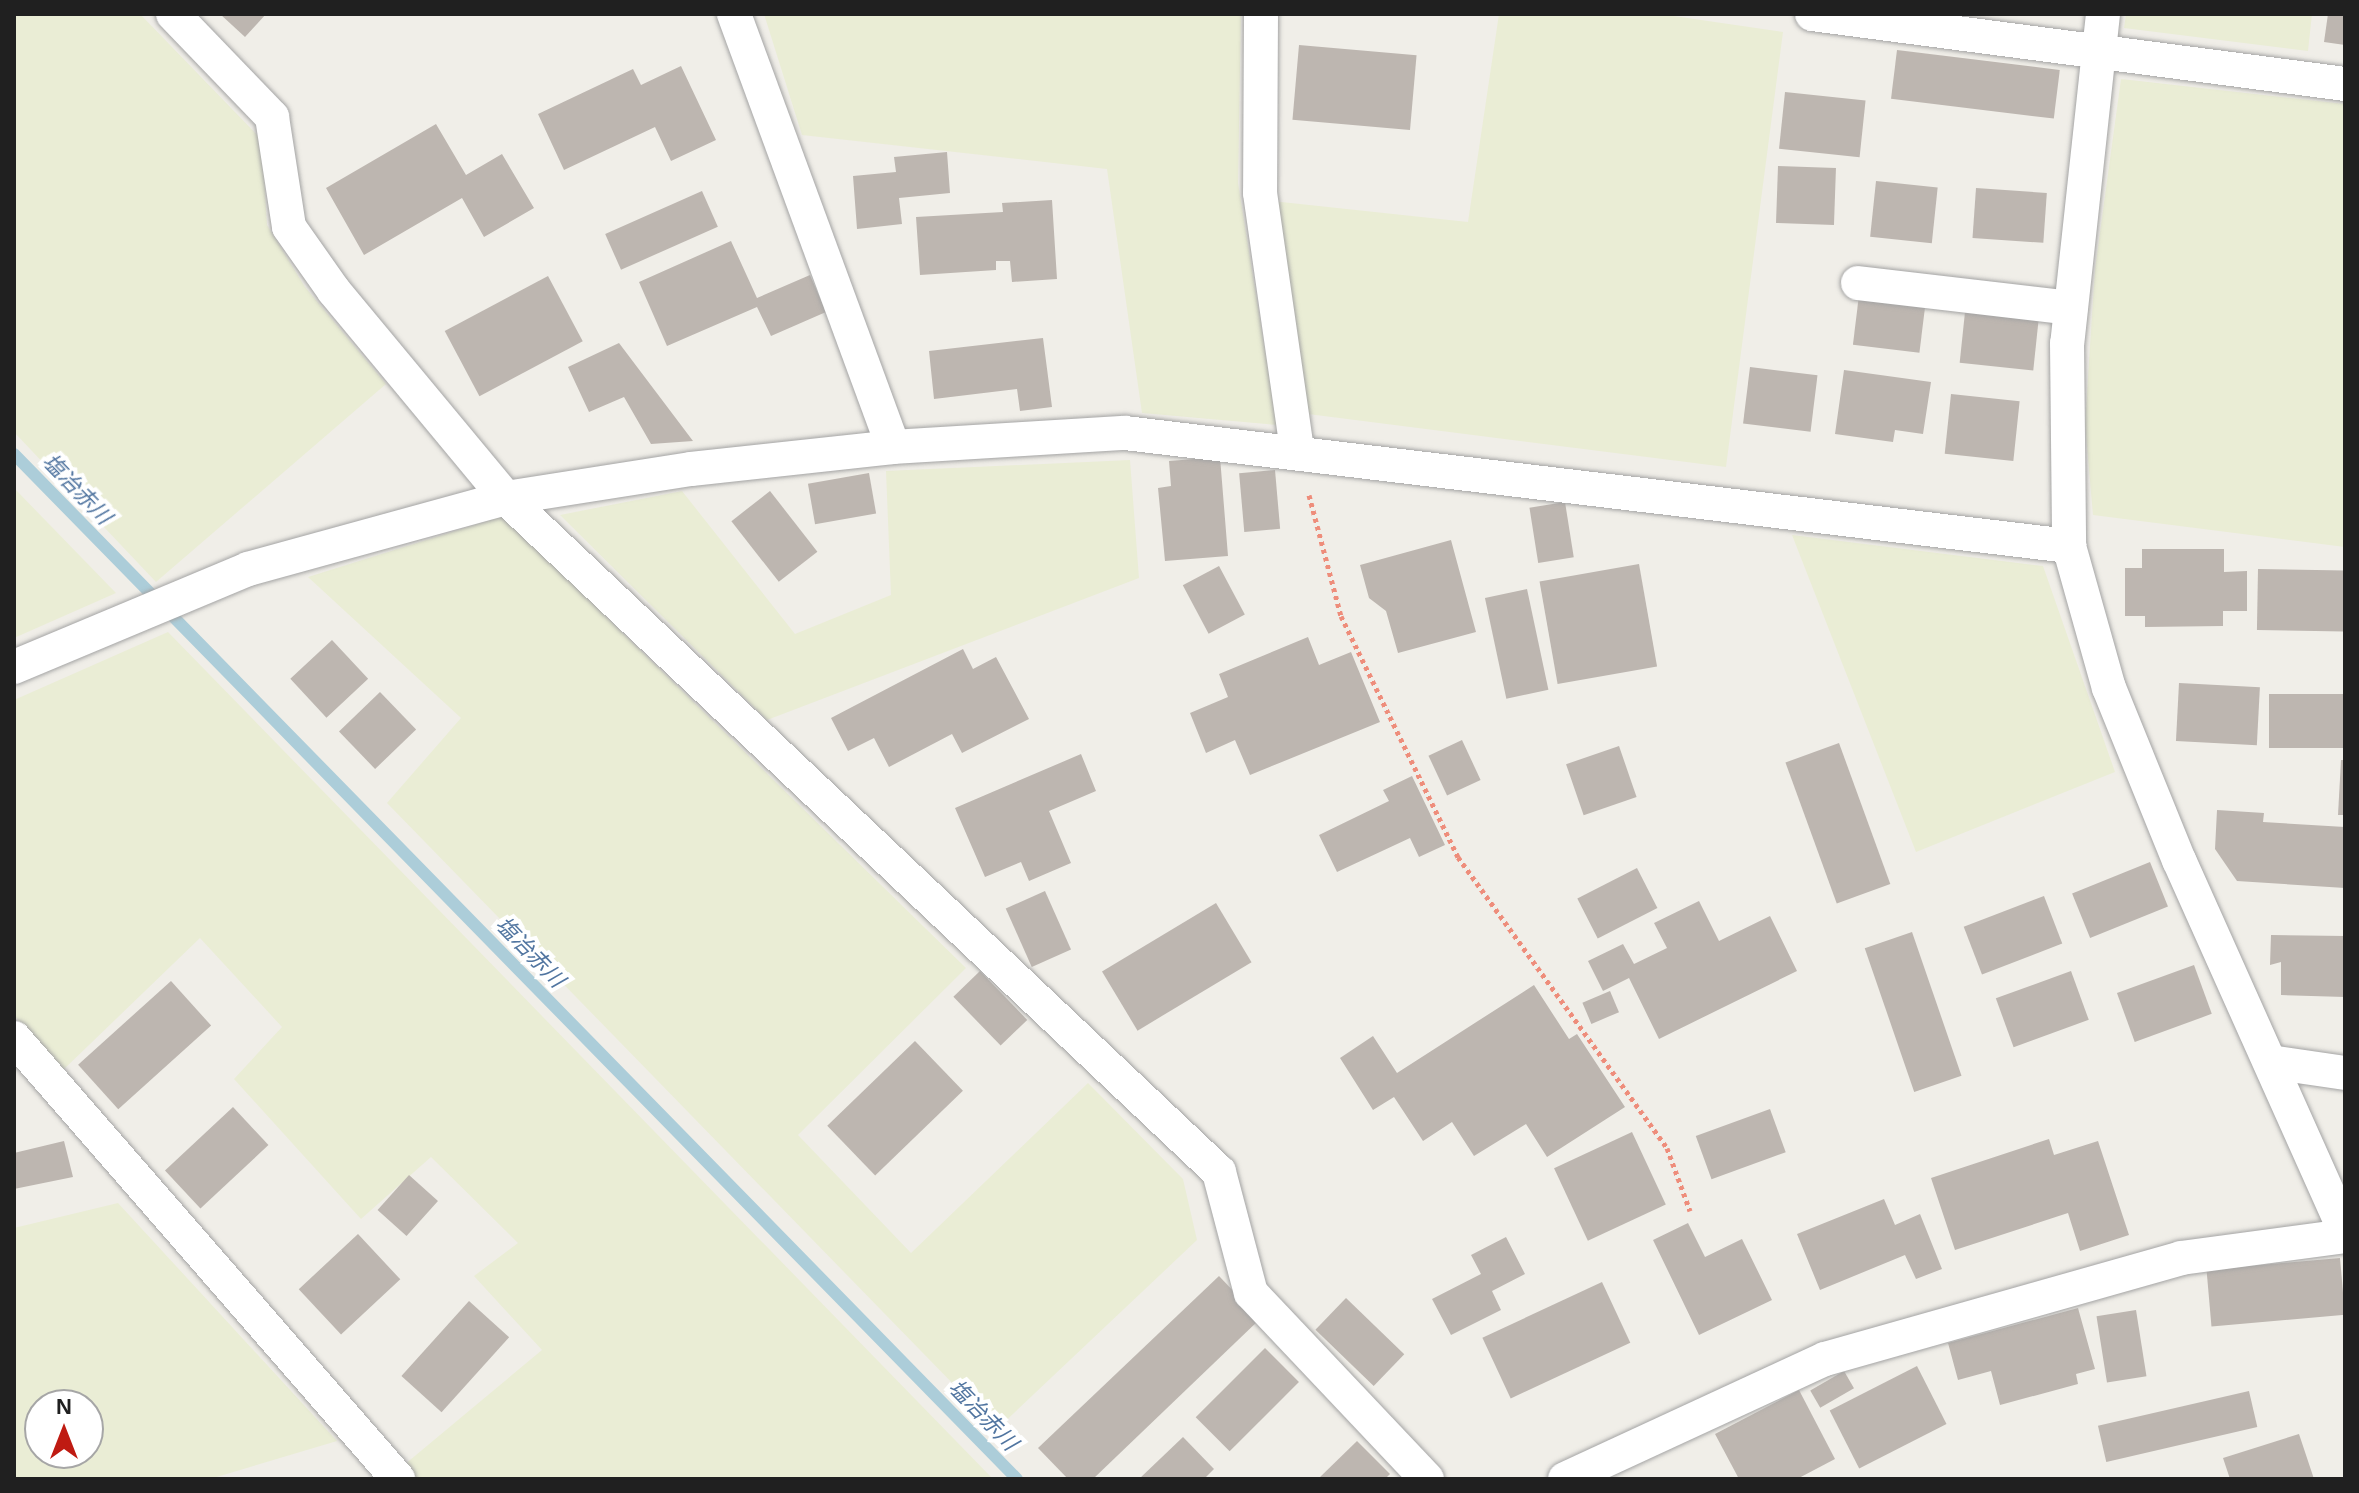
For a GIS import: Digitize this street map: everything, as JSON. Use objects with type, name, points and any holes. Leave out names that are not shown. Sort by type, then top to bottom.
[{"type":"street","points":[[173,14],[272,117],[289,227],[334,291],[506,498],[1219,1172],[1251,1293],[1427,1479]]},
{"type":"street","points":[[734,14],[893,447]]},
{"type":"street","points":[[1261,14],[1260,193],[1297,451]]},
{"type":"street","points":[[1812,14],[2345,84]]},
{"type":"street","points":[[1565,1479],[1825,1359],[2181,1258],[2345,1234],[2109,688],[2069,546],[2071,308],[2103,14]]},
{"type":"street","points":[[1858,283],[2071,308]]},
{"type":"street","points":[[14,667],[248,569],[506,498],[691,469],[893,447],[1125,433],[1297,451],[2069,546]]},
{"type":"street","points":[[14,1038],[398,1479]]},
{"type":"street","points":[[2270,1062],[2345,1073]]},
{"type":"path","points":[[1297,451],[1341,616],[1458,857],[1667,1148],[1690,1211]]},
{"type":"green space","points":[[14,14],[140,14],[262,140],[267,225],[305,287],[386,384],[156,582],[14,432]]},
{"type":"green space","points":[[764,14],[1241,14],[1238,183],[1277,425],[1142,413],[1107,169],[802,135]]},
{"type":"green space","points":[[1499,14],[1660,14],[1783,32],[1726,467],[1308,414],[1272,201],[1468,222]]},
{"type":"green space","points":[[2126,14],[2312,14],[2308,51],[2124,28]]},
{"type":"green space","points":[[2121,79],[2345,104],[2345,547],[2093,515],[2085,424],[2095,269]]},
{"type":"green space","points":[[1130,460],[1139,578],[767,720],[560,515],[682,491],[795,634],[891,595],[886,471]]},
{"type":"green space","points":[[14,488],[116,593],[14,638]]},
{"type":"green space","points":[[503,516],[966,968],[798,1135],[911,1253],[1088,1083],[1183,1179],[1197,1240],[997,1429],[387,803],[461,718],[308,577]]},
{"type":"green space","points":[[1792,535],[2043,566],[2115,772],[1916,852]]},
{"type":"green space","points":[[168,632],[993,1479],[416,1479],[404,1465],[542,1350],[474,1276],[518,1243],[431,1157],[361,1219],[234,1079],[282,1027],[200,938],[61,1072],[14,1015],[14,700]]},
{"type":"green space","points":[[118,1203],[337,1441],[210,1479],[14,1479],[14,1228]]},
{"type":"building","points":[[220,14],[266,14],[245,37]]},
{"type":"building","points":[[2328,14],[2345,14],[2345,45],[2324,42]]},
{"type":"building","points":[[1299,45],[1417,55],[1410,130],[1292,120]]},
{"type":"building","points":[[1897,50],[2060,70],[2054,119],[1891,99]]},
{"type":"building","points":[[681,66],[716,140],[671,161],[655,127],[564,170],[538,114],[633,69],[641,85]]},
{"type":"building","points":[[1785,92],[1866,100],[1860,157],[1779,149]]},
{"type":"building","points":[[436,124],[466,175],[502,154],[534,208],[484,237],[462,198],[364,255],[326,188]]},
{"type":"building","points":[[947,152],[950,193],[899,198],[902,224],[857,229],[853,176],[896,172],[894,157]]},
{"type":"building","points":[[1778,166],[1836,168],[1834,225],[1776,223]]},
{"type":"building","points":[[1876,181],[1938,187],[1932,243],[1870,237]]},
{"type":"building","points":[[1976,188],[2047,193],[2043,243],[1973,238]]},
{"type":"building","points":[[702,191],[718,227],[621,270],[605,234]]},
{"type":"building","points":[[1052,200],[1057,279],[1012,282],[1010,261],[996,261],[996,270],[920,275],[916,217],[1003,212],[1002,203]]},
{"type":"building","points":[[731,241],[757,298],[810,275],[826,312],[771,336],[757,307],[667,346],[639,282]]},
{"type":"building","points":[[548,276],[583,341],[479,396],[445,331]]},
{"type":"building","points":[[1859,295],[1926,303],[1919,353],[1853,345]]},
{"type":"building","points":[[1965,312],[2039,320],[2033,370],[1960,363]]},
{"type":"building","points":[[1043,338],[1052,407],[1020,411],[1017,389],[934,399],[929,351]]},
{"type":"building","points":[[619,343],[693,441],[651,444],[624,397],[589,412],[568,367]]},
{"type":"building","points":[[1750,367],[1817,375],[1811,432],[1743,424]]},
{"type":"building","points":[[1844,370],[1931,382],[1923,434],[1895,430],[1893,442],[1835,434]]},
{"type":"building","points":[[1951,394],[2020,401],[2013,461],[1945,454]]},
{"type":"building","points":[[1220,457],[1228,556],[1165,561],[1158,488],[1171,486],[1169,461]]},
{"type":"building","points":[[1275,470],[1280,529],[1244,532],[1239,473]]},
{"type":"building","points":[[869,473],[876,513],[815,524],[808,484]]},
{"type":"building","points":[[770,491],[817,552],[779,582],[731,521]]},
{"type":"building","points":[[1565,502],[1574,557],[1538,563],[1529,508]]},
{"type":"building","points":[[1451,540],[1476,632],[1398,653],[1386,611],[1369,598],[1360,565]]},
{"type":"building","points":[[2142,549],[2224,549],[2224,572],[2247,571],[2247,611],[2223,611],[2223,626],[2145,627],[2145,616],[2125,616],[2125,568],[2142,568]]},
{"type":"building","points":[[1639,564],[1657,666],[1558,684],[1540,582]]},
{"type":"building","points":[[1219,566],[1245,615],[1209,634],[1183,585]]},
{"type":"building","points":[[2258,569],[2345,571],[2344,632],[2257,630]]},
{"type":"building","points":[[1527,589],[1548,690],[1506,699],[1485,598]]},
{"type":"building","points":[[1308,637],[1319,665],[1351,652],[1380,722],[1250,775],[1235,740],[1206,753],[1190,713],[1228,697],[1219,674]]},
{"type":"building","points":[[332,640],[368,679],[326,718],[290,679]]},
{"type":"building","points":[[963,649],[973,669],[996,657],[1029,719],[962,753],[952,734],[889,767],[874,738],[848,751],[831,718]]},
{"type":"building","points":[[2179,683],[2260,687],[2257,745],[2176,741]]},
{"type":"building","points":[[380,692],[416,729],[375,769],[339,732]]},
{"type":"building","points":[[2269,694],[2345,694],[2345,748],[2269,748]]},
{"type":"building","points":[[1462,740],[1481,780],[1447,796],[1428,756]]},
{"type":"building","points":[[1839,743],[1890,884],[1837,903],[1785,762]]},
{"type":"building","points":[[1619,746],[1637,797],[1584,815],[1566,764]]},
{"type":"building","points":[[1081,754],[1096,791],[1049,811],[1071,863],[1029,881],[1021,862],[985,877],[955,808]]},
{"type":"building","points":[[2341,760],[2345,760],[2345,815],[2338,815]]},
{"type":"building","points":[[1412,776],[1445,845],[1419,857],[1410,838],[1337,872],[1319,835],[1389,801],[1383,790]]},
{"type":"building","points":[[2217,810],[2264,813],[2263,822],[2345,827],[2345,888],[2237,881],[2215,849]]},
{"type":"building","points":[[2150,862],[2168,907],[2090,938],[2072,893]]},
{"type":"building","points":[[1637,868],[1657,908],[1598,939],[1577,898]]},
{"type":"building","points":[[1045,891],[1071,949],[1032,967],[1006,908]]},
{"type":"building","points":[[2044,896],[2062,944],[1982,974],[1964,927]]},
{"type":"building","points":[[1699,901],[1719,941],[1770,916],[1797,971],[1659,1039],[1629,978],[1603,991],[1588,961],[1623,944],[1634,964],[1667,948],[1654,923]]},
{"type":"building","points":[[1216,903],[1252,962],[1138,1031],[1102,972]]},
{"type":"building","points":[[1912,932],[1961,1076],[1914,1092],[1865,948]]},
{"type":"building","points":[[2271,935],[2345,936],[2345,997],[2281,995],[2281,962],[2270,965]]},
{"type":"building","points":[[2194,965],[2212,1014],[2135,1042],[2117,993]]},
{"type":"building","points":[[980,971],[1027,1020],[1001,1046],[953,997]]},
{"type":"building","points":[[2071,971],[2089,1020],[2014,1047],[1996,998]]},
{"type":"building","points":[[171,981],[211,1026],[118,1109],[78,1065]]},
{"type":"building","points":[[1534,985],[1569,1039],[1577,1034],[1625,1107],[1547,1157],[1526,1124],[1474,1156],[1452,1122],[1423,1141],[1394,1097],[1373,1110],[1340,1058],[1373,1036],[1397,1073]]},
{"type":"building","points":[[1610,991],[1619,1012],[1591,1024],[1582,1003]]},
{"type":"building","points":[[915,1041],[963,1091],[875,1175],[827,1126]]},
{"type":"building","points":[[233,1107],[268,1145],[200,1208],[165,1170]]},
{"type":"building","points":[[1770,1109],[1786,1152],[1711,1179],[1696,1136]]},
{"type":"building","points":[[1632,1132],[1666,1205],[1588,1241],[1554,1168]]},
{"type":"building","points":[[2049,1139],[2054,1155],[2098,1141],[2129,1235],[2080,1251],[2068,1213],[1955,1250],[1931,1178]]},
{"type":"building","points":[[64,1141],[73,1177],[14,1189],[14,1153]]},
{"type":"building","points":[[409,1175],[438,1201],[407,1236],[378,1210]]},
{"type":"building","points":[[1884,1199],[1895,1225],[1920,1214],[1942,1269],[1916,1279],[1905,1255],[1820,1290],[1797,1234]]},
{"type":"building","points":[[1688,1223],[1705,1257],[1742,1239],[1772,1300],[1699,1335],[1653,1240]]},
{"type":"building","points":[[358,1234],[400,1279],[341,1335],[299,1289]]},
{"type":"building","points":[[1506,1237],[1525,1274],[1492,1291],[1501,1310],[1451,1335],[1432,1299],[1481,1274],[1471,1255]]},
{"type":"building","points":[[2340,1258],[2345,1315],[2211,1326],[2207,1270]]},
{"type":"building","points":[[1219,1276],[1260,1319],[1093,1479],[1068,1479],[1038,1448]]},
{"type":"building","points":[[1602,1282],[1630,1343],[1511,1399],[1482,1338]]},
{"type":"building","points":[[1346,1298],[1404,1354],[1374,1386],[1315,1330]]},
{"type":"building","points":[[469,1301],[509,1337],[442,1412],[401,1376]]},
{"type":"building","points":[[2078,1308],[2095,1369],[2076,1374],[2078,1384],[2000,1405],[1991,1371],[1958,1380],[1948,1343]]},
{"type":"building","points":[[2136,1310],[2146,1376],[2107,1382],[2096,1316]]},
{"type":"building","points":[[1265,1348],[1299,1382],[1230,1451],[1196,1417]]},
{"type":"building","points":[[1917,1366],[1947,1424],[1859,1468],[1830,1410]]},
{"type":"building","points":[[1844,1371],[1854,1388],[1820,1408],[1810,1390]]},
{"type":"building","points":[[1799,1390],[1835,1459],[1797,1479],[1739,1479],[1715,1434]]},
{"type":"building","points":[[2249,1391],[2257,1427],[2106,1462],[2098,1426]]},
{"type":"building","points":[[2299,1434],[2314,1479],[2230,1479],[2223,1458]]},
{"type":"building","points":[[1183,1437],[1214,1469],[1204,1479],[1139,1479]]},
{"type":"building","points":[[1357,1441],[1390,1474],[1385,1479],[1318,1479]]},
{"type":"waterway","name":"塩冶赤川","points":[[14,454],[1017,1479]]}]
